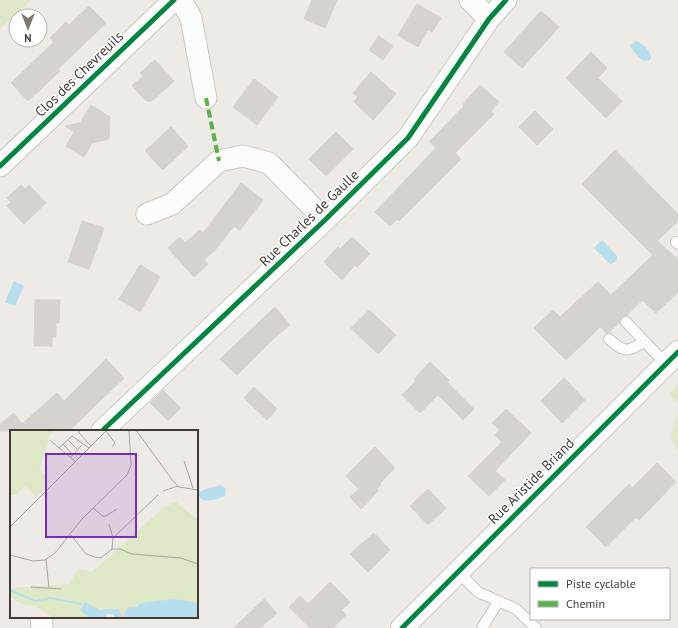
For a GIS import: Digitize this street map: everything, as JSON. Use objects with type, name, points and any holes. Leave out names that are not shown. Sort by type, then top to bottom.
[{"type":"street","name":"Clos des Chevreuils","points":[[0,166],[174,0]]},
{"type":"street","points":[[181,0],[191,18],[206,98]]},
{"type":"street","points":[[470,0],[489,19]]},
{"type":"street","name":"Rue Charles de Gaulle","points":[[103,430],[408,138],[489,19],[506,0]]},
{"type":"street","points":[[147,214],[172,204],[219,162],[243,156],[269,163],[324,220]]},
{"type":"street","name":"Rue Aristide Briand","points":[[402,628],[672,358]]},
{"type":"street","points":[[41,618],[42,628]]},
{"type":"lane","points":[[626,322],[644,342],[672,358]]},
{"type":"lane","points":[[609,339],[620,348],[630,350],[644,342]]},
{"type":"lane","points":[[458,572],[478,592],[516,610],[536,628]]},
{"type":"lane","points":[[483,627],[498,602]]},
{"type":"green space","points":[[0,0],[31,0],[22,8],[8,8],[8,22],[0,29]]},
{"type":"green space","points":[[678,384],[678,403],[669,394]]},
{"type":"green space","points":[[678,403],[678,451],[671,438]]},
{"type":"water","points":[[635,41],[646,47],[651,55],[649,61],[642,60],[633,51],[630,46]]},
{"type":"water","points":[[602,240],[617,256],[617,260],[613,263],[610,264],[594,248]]},
{"type":"water","points":[[14,281],[24,286],[15,306],[5,302]]},
{"type":"water","points":[[221,485],[226,489],[225,496],[217,499],[205,500],[200,497],[198,493],[209,488]]},
{"type":"building","points":[[312,0],[337,0],[325,28],[304,19]]},
{"type":"building","points":[[417,4],[441,18],[432,32],[428,30],[418,47],[398,35]]},
{"type":"building","points":[[89,6],[106,23],[58,69],[60,71],[28,101],[11,83],[54,42],[50,38],[66,22],[69,25]]},
{"type":"building","points":[[541,11],[559,27],[522,68],[504,52]]},
{"type":"building","points":[[379,36],[393,46],[383,60],[369,50]]},
{"type":"building","points":[[591,52],[607,68],[598,78],[622,101],[606,118],[566,78]]},
{"type":"building","points":[[155,60],[174,81],[152,101],[146,101],[132,86],[143,76],[140,73]]},
{"type":"building","points":[[371,72],[396,94],[373,120],[354,102],[358,97],[353,93]]},
{"type":"building","points":[[254,79],[278,97],[257,125],[233,107]]},
{"type":"building","points":[[480,85],[499,102],[491,111],[494,114],[455,153],[461,159],[399,221],[397,219],[390,226],[375,212],[436,148],[429,142],[464,106],[463,104]]},
{"type":"building","points":[[91,105],[110,117],[109,139],[92,143],[84,157],[66,146],[74,132],[65,126],[80,123]]},
{"type":"building","points":[[535,111],[553,129],[537,145],[519,127]]},
{"type":"building","points":[[171,127],[188,146],[163,170],[145,151]]},
{"type":"building","points":[[336,132],[353,149],[326,176],[309,159]]},
{"type":"building","points":[[615,150],[678,214],[678,221],[657,241],[678,259],[678,292],[656,313],[642,300],[626,316],[622,317],[620,322],[608,333],[600,327],[566,360],[534,328],[553,310],[560,317],[598,282],[611,295],[653,255],[582,184]]},
{"type":"building","points":[[241,183],[263,200],[240,230],[234,226],[215,250],[204,260],[208,264],[194,277],[168,248],[180,237],[185,243],[200,230],[203,233]]},
{"type":"building","points":[[21,185],[25,189],[29,185],[46,203],[24,224],[7,206],[11,202],[7,198]]},
{"type":"building","points":[[82,221],[104,228],[89,269],[68,262]]},
{"type":"building","points":[[352,237],[370,254],[357,267],[355,265],[342,280],[324,262],[338,247],[340,249]]},
{"type":"building","points":[[140,265],[160,277],[140,312],[119,299]]},
{"type":"building","points":[[35,300],[60,300],[59,323],[56,323],[56,337],[52,337],[52,346],[34,346]]},
{"type":"building","points":[[275,307],[290,325],[273,339],[237,375],[220,359]]},
{"type":"building","points":[[369,310],[396,335],[378,354],[351,328]]},
{"type":"building","points":[[106,359],[124,378],[70,430],[0,431],[0,424],[14,413],[22,424],[57,393],[64,401]]},
{"type":"building","points":[[430,362],[449,380],[447,382],[474,409],[463,420],[438,395],[420,413],[402,395],[416,381],[414,379]]},
{"type":"building","points":[[564,378],[585,400],[562,423],[541,401]]},
{"type":"building","points":[[254,387],[277,409],[267,420],[244,398]]},
{"type":"building","points":[[163,390],[181,408],[168,421],[150,403]]},
{"type":"building","points":[[506,409],[531,433],[495,471],[505,480],[489,496],[468,476],[502,442],[495,435],[500,430],[492,423]]},
{"type":"building","points":[[375,447],[395,468],[380,483],[381,484],[377,489],[378,491],[361,509],[350,497],[359,489],[346,476]]},
{"type":"building","points":[[657,463],[676,482],[639,520],[636,517],[606,547],[586,527],[629,484],[632,488]]},
{"type":"building","points":[[428,489],[446,508],[428,525],[410,506]]},
{"type":"building","points":[[374,533],[390,550],[368,572],[350,554]]},
{"type":"building","points":[[330,582],[350,602],[342,610],[346,615],[333,628],[310,628],[289,607],[300,596],[308,604]]},
{"type":"building","points":[[264,599],[277,613],[260,628],[234,628]]},
{"type":"marked path","points":[[206,98],[219,161]]},
{"type":"cycle path","points":[[0,166],[174,0]]},
{"type":"cycle path","points":[[103,430],[325,220],[408,138],[489,19],[506,0]]},
{"type":"cycle path","points":[[402,628],[678,352]]}]
